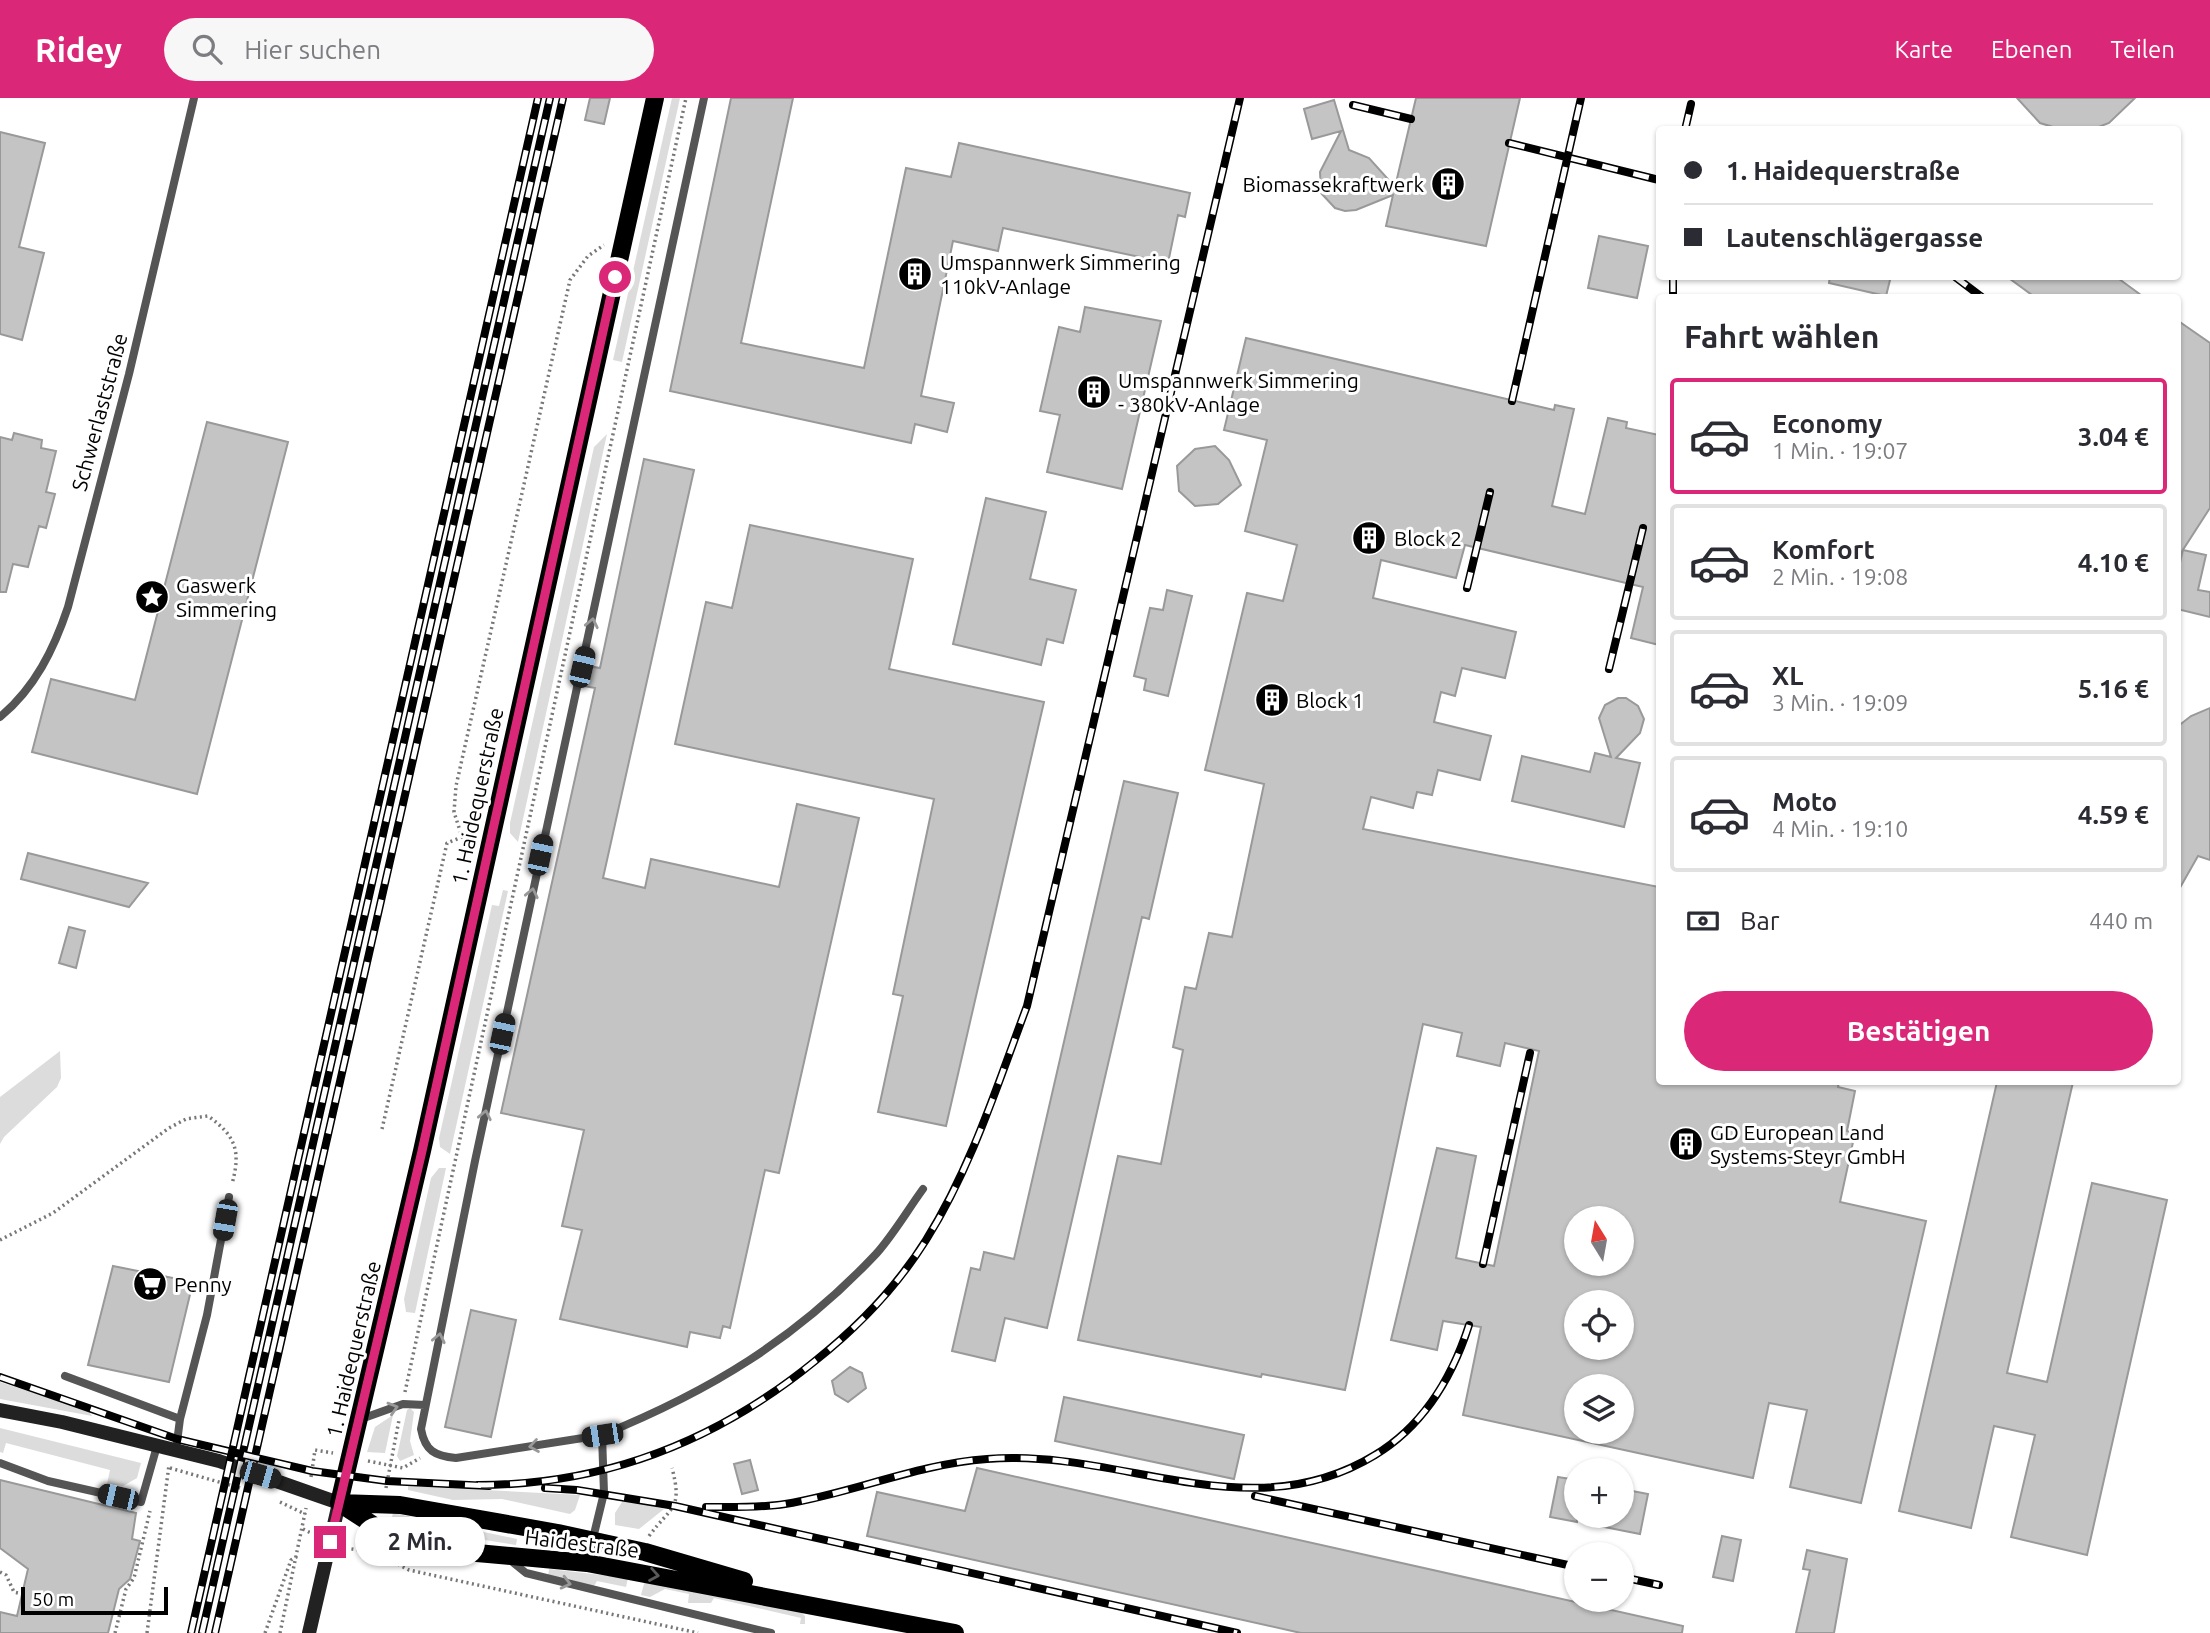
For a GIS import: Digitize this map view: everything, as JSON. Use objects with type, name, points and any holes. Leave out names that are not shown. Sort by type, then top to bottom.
[{"type":"main road","name":"1. Haidequerstraße","points":[[339,1503],[361,1419],[655,98]]},
{"type":"main road","name":"Haidestraße","points":[[339,1503],[400,1505],[592,1540],[645,1552],[827,1606]]},
{"type":"main road","name":"Haidestraße","points":[[339,1503],[381,1530],[427,1543],[505,1556],[587,1563],[827,1606],[955,1633]]},
{"type":"street","name":"Haidestraße","points":[[0,1410],[176,1450],[291,1484],[339,1503]]},
{"type":"street","points":[[309,1633],[339,1503]]},
{"type":"lane","name":"Schwerlaststraße","points":[[0,717],[16,703],[42,668],[57,639],[68,607],[129,374],[194,98]]},
{"type":"lane","points":[[705,98],[526,922],[425,1405],[421,1429],[424,1444],[435,1456],[456,1458],[602,1435],[669,1408],[751,1361],[803,1324],[877,1253],[923,1189]]},
{"type":"lane","points":[[176,1450],[180,1419],[207,1315],[229,1196]]},
{"type":"lane","points":[[65,1377],[180,1419]]},
{"type":"lane","points":[[361,1419],[403,1405],[425,1405]]},
{"type":"lane","points":[[587,1563],[604,1493],[602,1435]]},
{"type":"lane","points":[[0,1462],[48,1481],[141,1502],[157,1446]]},
{"type":"lane","points":[[505,1556],[526,1573],[771,1633]]},
{"type":"path","points":[[387,1481],[686,98]]},
{"type":"path","points":[[463,836],[454,811],[456,786],[570,280],[587,256],[625,231]]},
{"type":"path","points":[[382,1129],[447,843],[463,836],[490,845]]},
{"type":"path","points":[[0,1240],[53,1213],[132,1158],[169,1128],[186,1119],[208,1116],[228,1130],[238,1161],[229,1196]]},
{"type":"path","points":[[312,1471],[315,1450],[339,1455]]},
{"type":"path","points":[[367,1460],[403,1468],[431,1451]]},
{"type":"path","points":[[147,1633],[168,1467],[248,1490]]},
{"type":"path","points":[[649,1534],[676,1504],[672,1468]]},
{"type":"path","points":[[274,1499],[305,1514]]},
{"type":"path","points":[[280,1633],[308,1499]]},
{"type":"path","points":[[115,1633],[126,1589],[134,1578],[152,1502]]},
{"type":"path","points":[[303,1529],[321,1538]]},
{"type":"path","points":[[348,1549],[377,1552],[409,1570],[698,1633]]},
{"type":"path","points":[[265,1633],[291,1560],[298,1556]]},
{"type":"path","points":[[0,1572],[6,1575],[14,1592],[22,1594]]},
{"type":"shaded area","points":[[672,98],[680,98],[622,362],[613,360]]},
{"type":"shaded area","points":[[607,434],[518,842],[510,833],[510,823],[594,447]]},
{"type":"shaded area","points":[[503,890],[508,891],[450,1154],[440,1147],[439,1138],[492,905],[499,906]]},
{"type":"shaded area","points":[[60,1051],[61,1078],[57,1087],[4,1137],[0,1144],[0,1097]]},
{"type":"shaded area","points":[[439,1168],[446,1168],[415,1313],[406,1312],[404,1299],[431,1178]]},
{"type":"shaded area","points":[[0,1382],[89,1411],[92,1416],[0,1399]]},
{"type":"shaded area","points":[[410,1408],[414,1412],[410,1441],[414,1455],[400,1461],[397,1456],[407,1410]]},
{"type":"shaded area","points":[[393,1415],[385,1453],[367,1452],[375,1427]]},
{"type":"shaded area","points":[[0,1428],[141,1463],[137,1478],[123,1486],[107,1484],[110,1470],[6,1443],[3,1453],[0,1452]]},
{"type":"shaded area","points":[[408,1486],[580,1495],[575,1510],[570,1514],[502,1499],[453,1500],[408,1490]]},
{"type":"shaded area","points":[[624,1499],[664,1509],[639,1529],[615,1525],[615,1513]]},
{"type":"shaded area","points":[[393,1513],[517,1539],[516,1545],[390,1525]]},
{"type":"shaded area","points":[[549,1569],[628,1578],[626,1587],[597,1581],[594,1586],[548,1576]]},
{"type":"shaded area","points":[[645,1580],[798,1609],[805,1616],[805,1624],[800,1624],[801,1618],[714,1598],[711,1603],[688,1603],[689,1594],[665,1589],[650,1597],[641,1595]]},
{"type":"building","points":[[590,98],[610,98],[604,124],[585,120]]},
{"type":"building","name":"Umspannwerk Simmering 110kV-Anlage","points":[[731,98],[793,98],[741,343],[864,368],[906,168],[951,177],[959,143],[1190,193],[1185,217],[1178,215],[1168,263],[1003,228],[998,251],[953,241],[921,396],[954,403],[947,432],[915,424],[911,443],[670,391]]},
{"type":"building","name":"Biomassekraftwerk","points":[[1416,98],[1520,98],[1486,246],[1386,226],[1393,195],[1356,210],[1345,211],[1335,208],[1321,193],[1320,172],[1341,131],[1312,139],[1304,109],[1334,100],[1349,150],[1369,158],[1395,187]]},
{"type":"building","points":[[2017,98],[2135,98],[2109,123],[2101,126],[2050,126],[2040,123]]},
{"type":"building","points":[[0,132],[45,143],[19,247],[44,253],[22,340],[0,334]]},
{"type":"building","points":[[1599,236],[1648,246],[1637,298],[1588,288]]},
{"type":"building","points":[[1829,280],[1890,280],[1886,294],[1829,283]]},
{"type":"building","points":[[2011,280],[2120,280],[2140,294],[2031,294]]},
{"type":"building","name":"Umspannwerk Simmering - 380kV-Anlage","points":[[1085,307],[1161,321],[1122,489],[1047,472],[1060,415],[1040,411],[1059,327],[1080,332]]},
{"type":"building","points":[[2181,323],[2210,343],[2210,508],[2181,553]]},
{"type":"building","name":"GD European Land Systems-Steyr GmbH","points":[[1246,338],[1554,410],[1555,405],[1574,409],[1552,506],[1585,514],[1608,418],[1627,422],[1626,428],[1656,434],[1656,644],[1631,638],[1643,587],[1465,545],[1456,578],[1381,560],[1373,598],[1516,632],[1505,678],[1462,668],[1455,696],[1441,692],[1434,722],[1491,736],[1480,780],[1438,770],[1432,795],[1417,792],[1413,808],[1371,797],[1363,829],[1656,886],[1656,1085],[1838,1085],[1855,1091],[1847,1131],[1855,1133],[1840,1202],[1926,1221],[1861,1503],[1790,1487],[1807,1410],[1769,1403],[1753,1478],[1596,1444],[1634,1444],[1634,1374],[1564,1374],[1564,1437],[1463,1415],[1481,1327],[1443,1321],[1437,1350],[1391,1340],[1437,1148],[1476,1156],[1456,1258],[1494,1266],[1539,1051],[1505,1043],[1500,1066],[1457,1056],[1462,1033],[1423,1024],[1345,1390],[1262,1374],[1261,1377],[1078,1340],[1118,1156],[1161,1164],[1183,1050],[1173,1047],[1185,987],[1196,989],[1209,933],[1232,937],[1264,784],[1205,770],[1247,593],[1283,601],[1297,545],[1245,531],[1267,440],[1224,430]]},
{"type":"building","points":[[207,422],[288,442],[197,794],[32,752],[51,679],[135,700]]},
{"type":"building","points":[[14,433],[42,440],[41,448],[56,451],[46,492],[55,494],[46,528],[39,526],[28,567],[13,564],[6,592],[0,592],[0,437],[12,440]]},
{"type":"building","points":[[1215,446],[1229,460],[1241,485],[1218,504],[1195,506],[1179,491],[1177,466],[1195,449]]},
{"type":"building","points":[[644,459],[694,470],[603,878],[645,888],[651,859],[779,887],[797,804],[859,818],[779,1173],[765,1170],[730,1328],[723,1326],[720,1338],[690,1332],[687,1347],[560,1319],[582,1230],[562,1226],[584,1130],[501,1113],[595,688],[584,686],[588,666],[600,668]]},
{"type":"building","points":[[986,498],[1046,512],[1030,579],[1076,590],[1063,643],[1047,639],[1041,665],[953,644]]},
{"type":"building","points":[[750,525],[913,559],[889,669],[1044,702],[946,1126],[878,1112],[903,996],[893,994],[934,799],[675,744],[706,602],[732,608]]},
{"type":"building","points":[[2183,550],[2206,555],[2198,590],[2210,592],[2210,617],[2181,610]]},
{"type":"building","points":[[1167,590],[1192,596],[1168,696],[1144,690],[1146,679],[1134,676],[1150,608],[1163,610]]},
{"type":"building","points":[[1618,698],[1626,698],[1638,706],[1644,719],[1640,733],[1616,758],[1640,763],[1624,827],[1512,801],[1522,756],[1590,772],[1595,753],[1611,757],[1599,718],[1605,705]]},
{"type":"building","points":[[2210,708],[2210,860],[2198,856],[2181,886],[2181,724]]},
{"type":"building","points":[[1124,781],[1178,793],[1149,919],[1142,917],[1047,1328],[1005,1318],[995,1361],[952,1351],[971,1268],[980,1270],[984,1252],[1014,1259]]},
{"type":"building","points":[[28,853],[148,883],[129,907],[21,879]]},
{"type":"building","points":[[69,927],[85,931],[76,968],[59,963]]},
{"type":"building","points":[[1996,1085],[2072,1085],[2007,1373],[2047,1382],[2092,1183],[2167,1200],[2087,1555],[2011,1537],[2035,1435],[1994,1426],[1971,1528],[1899,1511]]},
{"type":"building","points":[[113,1266],[193,1282],[169,1382],[88,1365]]},
{"type":"building","points":[[471,1310],[516,1320],[491,1437],[445,1427]]},
{"type":"building","points":[[850,1367],[862,1373],[866,1388],[848,1402],[835,1394],[832,1381]]},
{"type":"building","points":[[1064,1397],[1244,1435],[1234,1479],[1055,1441]]},
{"type":"building","points":[[750,1460],[758,1490],[742,1494],[734,1464]]},
{"type":"building","points":[[977,1468],[1564,1599],[1564,1612],[1620,1612],[1683,1626],[1682,1633],[1301,1633],[867,1536],[877,1492],[965,1511]]},
{"type":"building","points":[[1558,1477],[1564,1478],[1564,1520],[1550,1517]]},
{"type":"building","points":[[0,1480],[136,1513],[132,1539],[140,1541],[130,1579],[119,1589],[108,1633],[0,1633],[0,1612],[17,1616],[28,1569],[0,1548]]},
{"type":"building","points":[[1634,1491],[1648,1494],[1640,1534],[1609,1528],[1634,1528]]},
{"type":"building","points":[[1722,1536],[1741,1540],[1733,1581],[1713,1577]]},
{"type":"building","points":[[1807,1550],[1847,1559],[1834,1633],[1796,1633],[1810,1570],[1803,1569]]},
{"type":"railway","points":[[191,1633],[538,98]]},
{"type":"railway","points":[[202,1633],[550,98]]},
{"type":"railway","points":[[215,1633],[563,98]]},
{"type":"railway","points":[[478,1485],[525,1483],[615,1467],[657,1453],[739,1414],[815,1361],[862,1320],[902,1274],[942,1213],[982,1126],[1027,1006],[1240,98]]},
{"type":"railway","points":[[1512,401],[1581,98]]},
{"type":"railway","points":[[1686,126],[1691,104]]},
{"type":"railway","points":[[1353,105],[1411,119]]},
{"type":"railway","points":[[1509,143],[1656,179]]},
{"type":"railway","points":[[1673,280],[1673,294]]},
{"type":"railway","points":[[1959,280],[1978,294]]},
{"type":"railway","points":[[1467,588],[1490,492]]},
{"type":"railway","points":[[1609,669],[1643,528]]},
{"type":"railway","points":[[1483,1264],[1530,1053]]},
{"type":"railway","points":[[706,1507],[785,1504],[935,1467],[987,1459],[1037,1459],[1232,1487],[1280,1487],[1328,1477],[1375,1455],[1408,1430],[1434,1399],[1444,1382],[1469,1325]]},
{"type":"railway","points":[[0,1377],[177,1439],[312,1471],[387,1481],[489,1486]]},
{"type":"railway","points":[[545,1488],[577,1490],[675,1506],[1237,1633]]},
{"type":"railway","points":[[1255,1496],[1564,1564]]},
{"type":"railway","points":[[1634,1580],[1659,1585]]},
{"type":"place","name":"Biomassekraftwerk","points":[[1448,184]]},
{"type":"place","name":"Umspannwerk Simmering 110kV-Anlage","points":[[915,274]]},
{"type":"place","name":"Umspannwerk Simmering - 380kV-Anlage","points":[[1094,392]]},
{"type":"place","name":"Block 2","points":[[1369,538]]},
{"type":"place","name":"Gaswerk Simmering","points":[[152,597]]},
{"type":"place","name":"Block 1","points":[[1272,700]]},
{"type":"place","name":"GD European Land Systems-Steyr GmbH","points":[[1686,1144]]},
{"type":"place","name":"Penny","points":[[150,1284]]},
{"type":"route","points":[[330,1542],[422,1151],[615,277]]}]
